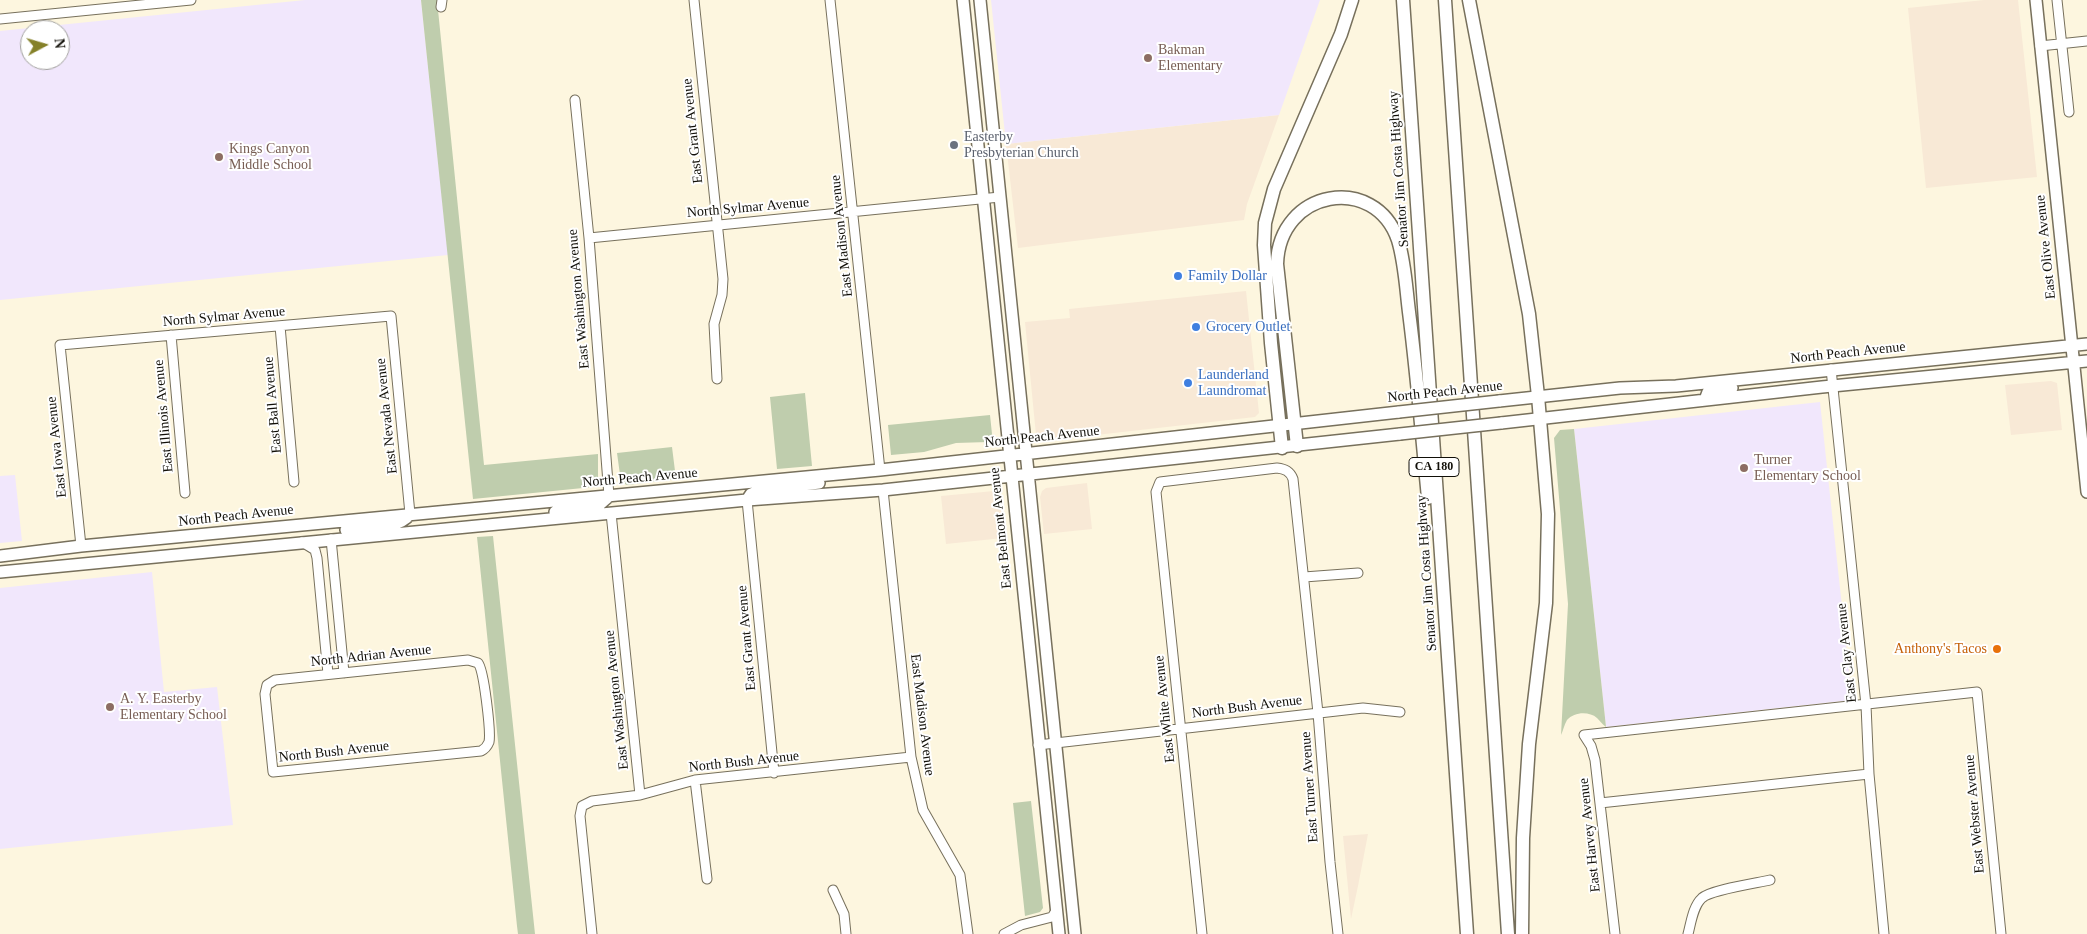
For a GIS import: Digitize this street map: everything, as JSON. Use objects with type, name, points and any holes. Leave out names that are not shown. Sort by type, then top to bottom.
[{"type":"highway","points":[[1282,448],[1271,343],[1264,245],[1265,223],[1274,189],[1341,34],[1352,0]]},
{"type":"highway","name":"Senator Jim Costa Highway","points":[[1403,0],[1425,347],[1453,716],[1467,934]]},
{"type":"highway","name":"CA 180","points":[[1445,0],[1508,934]]},
{"type":"highway","points":[[1469,0],[1521,264],[1529,314],[1548,514],[1546,603],[1530,744],[1523,838],[1522,934]]},
{"type":"highway","points":[[1297,446],[1277,264],[1280,242],[1284,232],[1294,218],[1312,204],[1340,198],[1362,202],[1380,212],[1393,228],[1401,252],[1416,363],[1429,506],[1453,716]]},
{"type":"main road","name":"East Belmont Avenue","points":[[963,0],[1038,745],[1059,934]]},
{"type":"main road","points":[[980,0],[1075,934]]},
{"type":"main road","name":"East Olive Avenue","points":[[2036,0],[2087,492]]},
{"type":"main road","name":"North Peach Avenue","points":[[0,556],[81,546],[880,470],[1538,396],[1620,388],[1662,387],[2087,344]]},
{"type":"main road","points":[[0,572],[541,519],[747,500],[883,490],[1282,448],[1832,386],[2087,361]]},
{"type":"main road","points":[[1705,400],[1708,392],[1739,386],[1753,378]]},
{"type":"main road","points":[[1652,406],[1669,394],[1696,390],[1702,386],[1702,383]]},
{"type":"main road","points":[[747,500],[755,491],[820,483],[839,474]]},
{"type":"main road","points":[[541,519],[558,511],[600,504],[609,496]]},
{"type":"main road","points":[[331,539],[334,533],[342,530],[401,523],[410,514]]},
{"type":"street","points":[[0,19],[191,0]]},
{"type":"street","name":"East Grant Avenue","points":[[694,0],[723,279],[722,294],[714,324],[717,379]]},
{"type":"street","name":"East Madison Avenue","points":[[830,0],[880,470]]},
{"type":"street","points":[[2057,0],[2069,112]]},
{"type":"street","points":[[2040,46],[2087,41]]},
{"type":"street","name":"East Washington Avenue","points":[[575,100],[589,238],[609,496]]},
{"type":"street","name":"North Sylmar Avenue","points":[[589,238],[1000,197]]},
{"type":"street","name":"North Sylmar Avenue","points":[[60,345],[391,316]]},
{"type":"street","name":"East Nevada Avenue","points":[[391,316],[410,514]]},
{"type":"street","name":"East Ball Avenue","points":[[280,326],[294,482]]},
{"type":"street","name":"East Illinois Avenue","points":[[171,335],[185,493]]},
{"type":"street","name":"East Iowa Avenue","points":[[60,345],[81,546]]},
{"type":"street","name":"East Clay Avenue","points":[[1830,369],[1866,705],[1869,774],[1884,934]]},
{"type":"street","name":"East Turner Avenue","points":[[1160,482],[1277,468],[1290,472],[1293,479],[1318,713],[1338,934]]},
{"type":"street","name":"East White Avenue","points":[[1160,482],[1156,492],[1202,934]]},
{"type":"street","name":"East Madison Avenue","points":[[883,490],[911,757],[923,810],[960,875],[968,934]]},
{"type":"street","name":"East Grant Avenue","points":[[747,500],[774,773]]},
{"type":"street","name":"East Washington Avenue","points":[[611,513],[640,795]]},
{"type":"street","points":[[331,539],[344,673]]},
{"type":"street","points":[[302,542],[315,550],[317,558],[328,674]]},
{"type":"street","points":[[1304,577],[1358,572]]},
{"type":"street","name":"North Adrian Avenue","points":[[273,772],[265,694],[267,685],[275,680],[328,674],[468,660],[478,663],[483,673],[489,737],[486,748]]},
{"type":"street","name":"East Webster Avenue","points":[[1866,705],[1978,692],[2001,934]]},
{"type":"street","name":"East Harvey Avenue","points":[[1615,934],[1595,760],[1591,746],[1584,735],[1866,705]]},
{"type":"street","name":"North Bush Avenue","points":[[1038,745],[1363,708],[1400,712]]},
{"type":"street","name":"North Bush Avenue","points":[[273,772],[477,752],[486,748]]},
{"type":"street","name":"North Bush Avenue","points":[[592,934],[580,816],[582,806],[592,801],[640,795],[695,780],[911,757]]},
{"type":"street","points":[[1600,803],[1869,774]]},
{"type":"street","points":[[695,780],[707,879]]},
{"type":"street","points":[[1688,934],[1692,916],[1702,898],[1714,892],[1770,880]]},
{"type":"street","points":[[833,890],[844,914],[846,934]]},
{"type":"street","points":[[1004,934],[1021,925],[1052,917],[1056,911]]},
{"type":"shaded area","name":"Kings Canyon Middle School","points":[[305,0],[421,0],[448,255],[0,300],[0,31],[20,29],[20,70],[70,70],[70,24]]},
{"type":"shaded area","name":"Bakman Elementary","points":[[991,0],[1320,0],[1279,115],[1006,144]]},
{"type":"shaded area","points":[[1984,0],[2018,0],[2037,177],[1926,188],[1908,8]]},
{"type":"shaded area","points":[[1279,115],[1247,204],[1244,220],[1018,248],[1006,144]]},
{"type":"shaded area","points":[[1246,291],[1259,413],[1255,417],[1043,441],[1036,435],[1025,322],[1070,318],[1069,309]]},
{"type":"shaded area","points":[[2051,381],[2057,383],[2062,430],[2011,435],[2005,385]]},
{"type":"shaded area","points":[[1820,402],[1852,700],[1606,727],[1574,429]]},
{"type":"shaded area","points":[[15,475],[22,541],[0,543],[0,476]]},
{"type":"shaded area","points":[[1087,483],[1092,529],[1044,534],[1040,497],[1042,491],[1046,488]]},
{"type":"shaded area","points":[[994,491],[1001,497],[1003,538],[946,544],[941,496]]},
{"type":"shaded area","name":"A. Y. Easterby Elementary School","points":[[152,572],[164,692],[217,687],[233,825],[0,849],[0,588]]},
{"type":"shaded area","points":[[1368,834],[1358,886],[1351,919],[1343,836]]},
{"type":"green space","points":[[421,0],[437,0],[484,465],[598,454],[598,479],[593,487],[473,499]]},
{"type":"green space","points":[[805,393],[812,466],[777,469],[770,397]]},
{"type":"green space","points":[[990,415],[992,434],[988,442],[956,443],[924,452],[891,455],[888,425]]},
{"type":"green space","points":[[1574,429],[1606,727],[1590,714],[1577,714],[1567,720],[1561,735],[1568,604],[1554,438],[1560,430]]},
{"type":"green space","points":[[672,447],[676,479],[627,485],[621,482],[617,453]]},
{"type":"green space","points":[[493,536],[535,934],[518,934],[517,926],[477,537]]},
{"type":"green space","points":[[1031,801],[1043,908],[1040,912],[1025,916],[1013,803]]},
{"type":"place","name":"Bakman Elementary","points":[[1148,58]]},
{"type":"place","name":"Easterby Presbyterian Church","points":[[954,145]]},
{"type":"place","name":"Kings Canyon Middle School","points":[[219,157]]},
{"type":"place","name":"Family Dollar","points":[[1178,276]]},
{"type":"place","name":"Grocery Outlet","points":[[1196,327]]},
{"type":"place","name":"Launderland Laundromat","points":[[1188,383]]},
{"type":"place","name":"Turner Elementary School","points":[[1744,468]]},
{"type":"place","name":"Anthony's Tacos","points":[[1997,649]]},
{"type":"place","name":"A. Y. Easterby Elementary School","points":[[110,707]]}]
